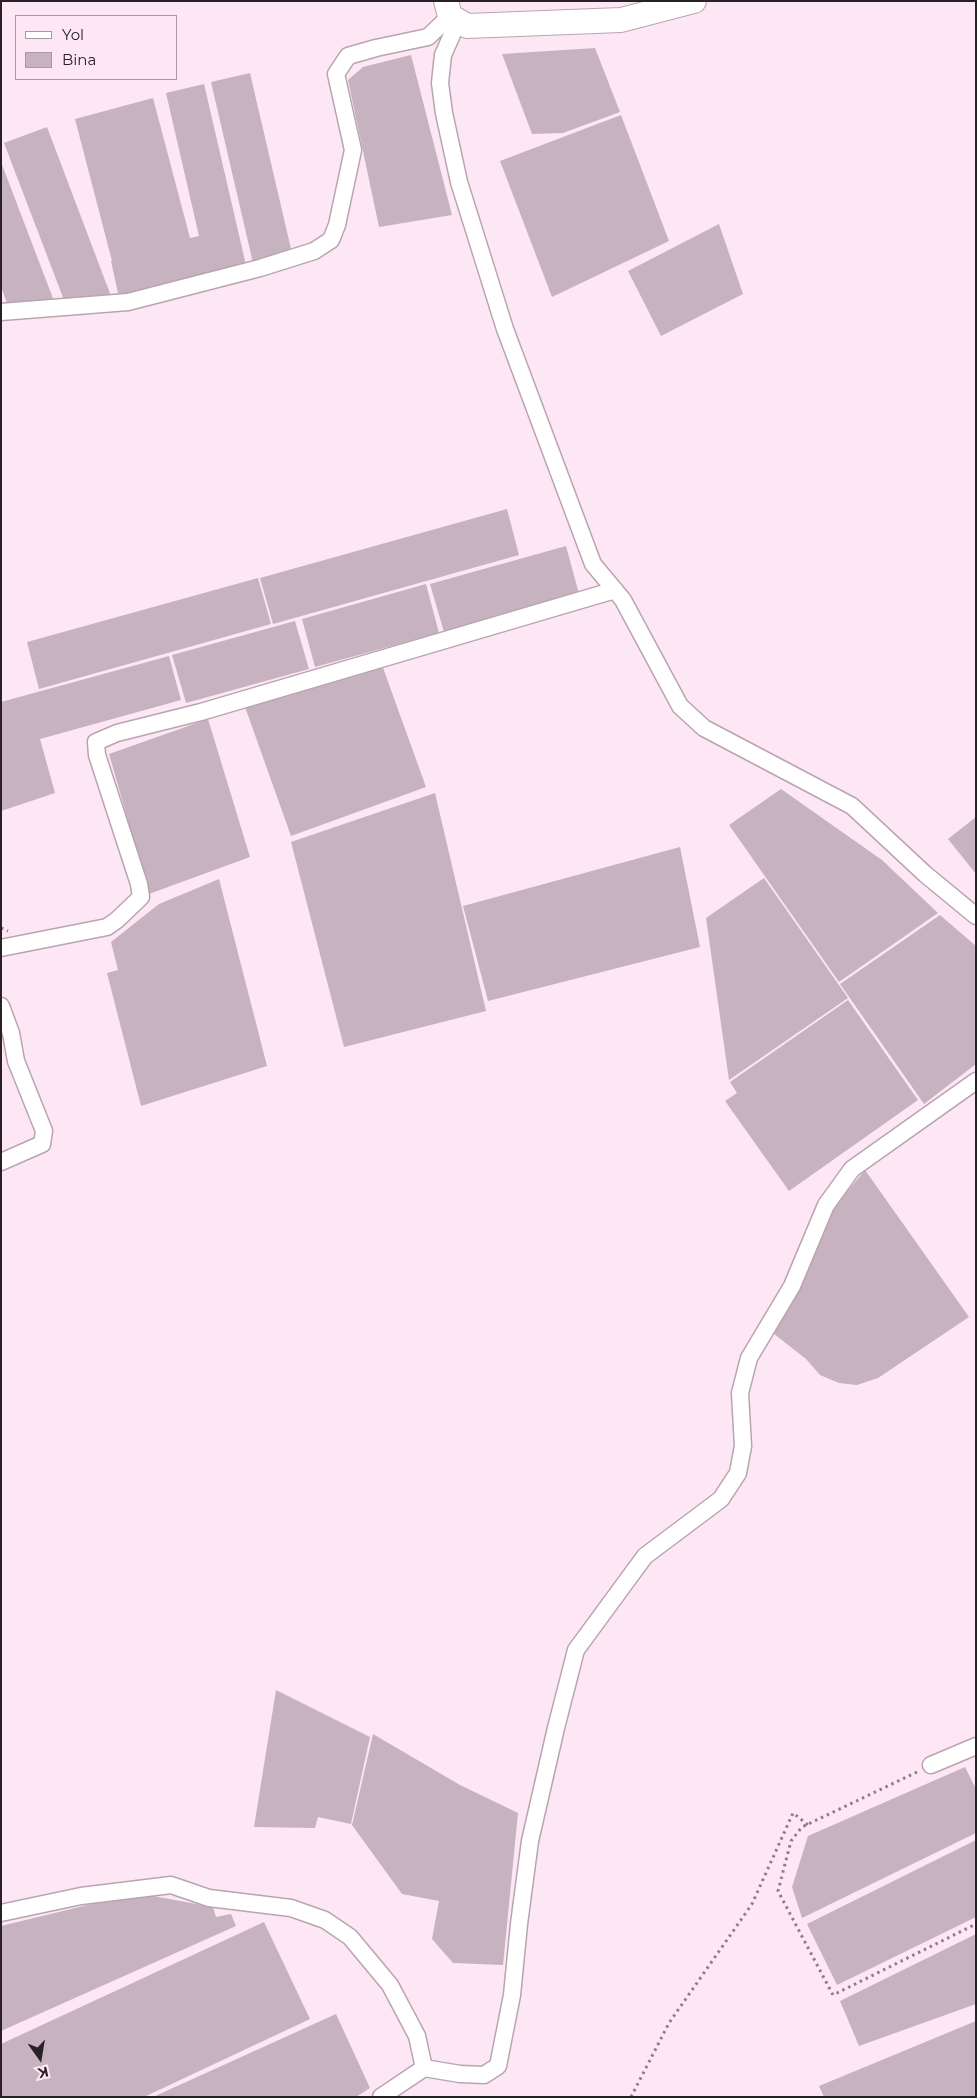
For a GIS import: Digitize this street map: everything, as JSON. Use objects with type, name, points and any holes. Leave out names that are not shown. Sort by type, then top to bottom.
[{"type":"street","points":[[451,13],[467,26],[621,20],[694,1]]},
{"type":"street","points":[[1,312],[89,303],[128,302],[260,268],[314,251],[330,240],[337,225],[353,150],[336,74],[348,56],[428,37],[451,13]]},
{"type":"street","points":[[451,13],[440,83],[444,114],[459,182],[505,329],[593,564],[624,600],[680,706],[704,728],[852,806],[925,874],[976,916]]},
{"type":"street","points":[[1,948],[107,927],[117,920],[140,897],[139,884],[101,769],[96,742],[117,733],[201,712],[615,590]]},
{"type":"street","points":[[1,1006],[11,1033],[16,1061],[44,1132],[42,1144],[1,1162]]},
{"type":"street","points":[[381,2097],[424,2068],[460,2074],[484,2075],[498,2066],[512,1995],[530,1841],[576,1650],[645,1556],[721,1499],[738,1473],[743,1446],[740,1393],[749,1358],[792,1286],[826,1205],[852,1169],[976,1081]]},
{"type":"street","points":[[931,1765],[976,1746]]},
{"type":"street","points":[[1,1913],[81,1896],[171,1885],[209,1898],[291,1908],[325,1920],[350,1937],[390,1984],[417,2036],[424,2068]]},
{"type":"path","points":[[931,1765],[802,1827],[791,1841],[778,1891],[832,1995],[976,1924]]},
{"type":"path","points":[[631,2097],[669,2023],[752,1904],[793,1813],[808,1825]]},
{"type":"building","points":[[595,48],[620,112],[563,133],[532,134],[502,54]]},
{"type":"building","points":[[411,55],[452,215],[379,227],[348,80],[363,67]]},
{"type":"building","points":[[250,73],[291,249],[276,258],[253,263],[211,82]]},
{"type":"building","points":[[204,84],[246,265],[119,298],[112,261],[75,119],[153,98],[190,238],[199,236],[166,93]]},
{"type":"building","points":[[621,115],[669,241],[552,297],[500,161]]},
{"type":"building","points":[[47,127],[111,296],[64,300],[4,143]]},
{"type":"building","points":[[1,162],[54,301],[9,308],[1,287]]},
{"type":"building","points":[[719,224],[743,294],[661,336],[628,271]]},
{"type":"building","points":[[507,509],[519,555],[273,624],[260,578]]},
{"type":"building","points":[[566,546],[579,594],[444,632],[430,584]]},
{"type":"building","points":[[258,578],[271,624],[39,689],[27,642]]},
{"type":"building","points":[[426,584],[439,633],[315,667],[302,619]]},
{"type":"building","points":[[295,621],[309,669],[186,703],[172,655]]},
{"type":"building","points":[[169,656],[181,700],[40,739],[55,793],[1,811],[1,702]]},
{"type":"building","points":[[382,665],[426,787],[291,836],[245,707]]},
{"type":"building","points":[[208,719],[250,857],[149,894],[109,754]]},
{"type":"building","points":[[781,789],[882,860],[938,913],[839,982],[729,825]]},
{"type":"building","points":[[435,793],[486,1011],[344,1047],[291,842]]},
{"type":"building","points":[[976,817],[976,874],[948,839]]},
{"type":"building","points":[[680,847],[700,947],[488,1001],[463,906]]},
{"type":"building","points":[[764,878],[848,998],[729,1080],[706,918]]},
{"type":"building","points":[[219,879],[267,1066],[141,1106],[107,973],[118,970],[111,942],[159,904]]},
{"type":"building","points":[[940,915],[976,946],[976,1064],[924,1104],[840,984]]},
{"type":"building","points":[[848,1000],[918,1100],[789,1191],[725,1101],[737,1093],[730,1082]]},
{"type":"building","points":[[865,1170],[969,1317],[878,1378],[857,1385],[839,1383],[820,1375],[806,1359],[769,1330],[831,1211]]},
{"type":"building","points":[[276,1690],[370,1737],[351,1824],[318,1817],[315,1828],[254,1827]]},
{"type":"building","points":[[373,1734],[460,1785],[518,1813],[503,1965],[453,1963],[432,1939],[439,1901],[402,1894],[352,1825]]},
{"type":"building","points":[[965,1767],[976,1789],[976,1833],[802,1918],[792,1887],[808,1836]]},
{"type":"building","points":[[976,1840],[976,1917],[837,1985],[807,1924]]},
{"type":"building","points":[[153,1896],[213,1907],[216,1917],[231,1914],[236,1926],[1,2031],[1,1926],[104,1901]]},
{"type":"building","points":[[264,1922],[310,2019],[144,2097],[1,2097],[1,2044]]},
{"type":"building","points":[[976,1934],[976,2004],[859,2046],[840,2001]]},
{"type":"building","points":[[336,2014],[370,2088],[356,2097],[153,2097]]},
{"type":"building","points":[[976,2021],[976,2097],[824,2097],[819,2086]]}]
